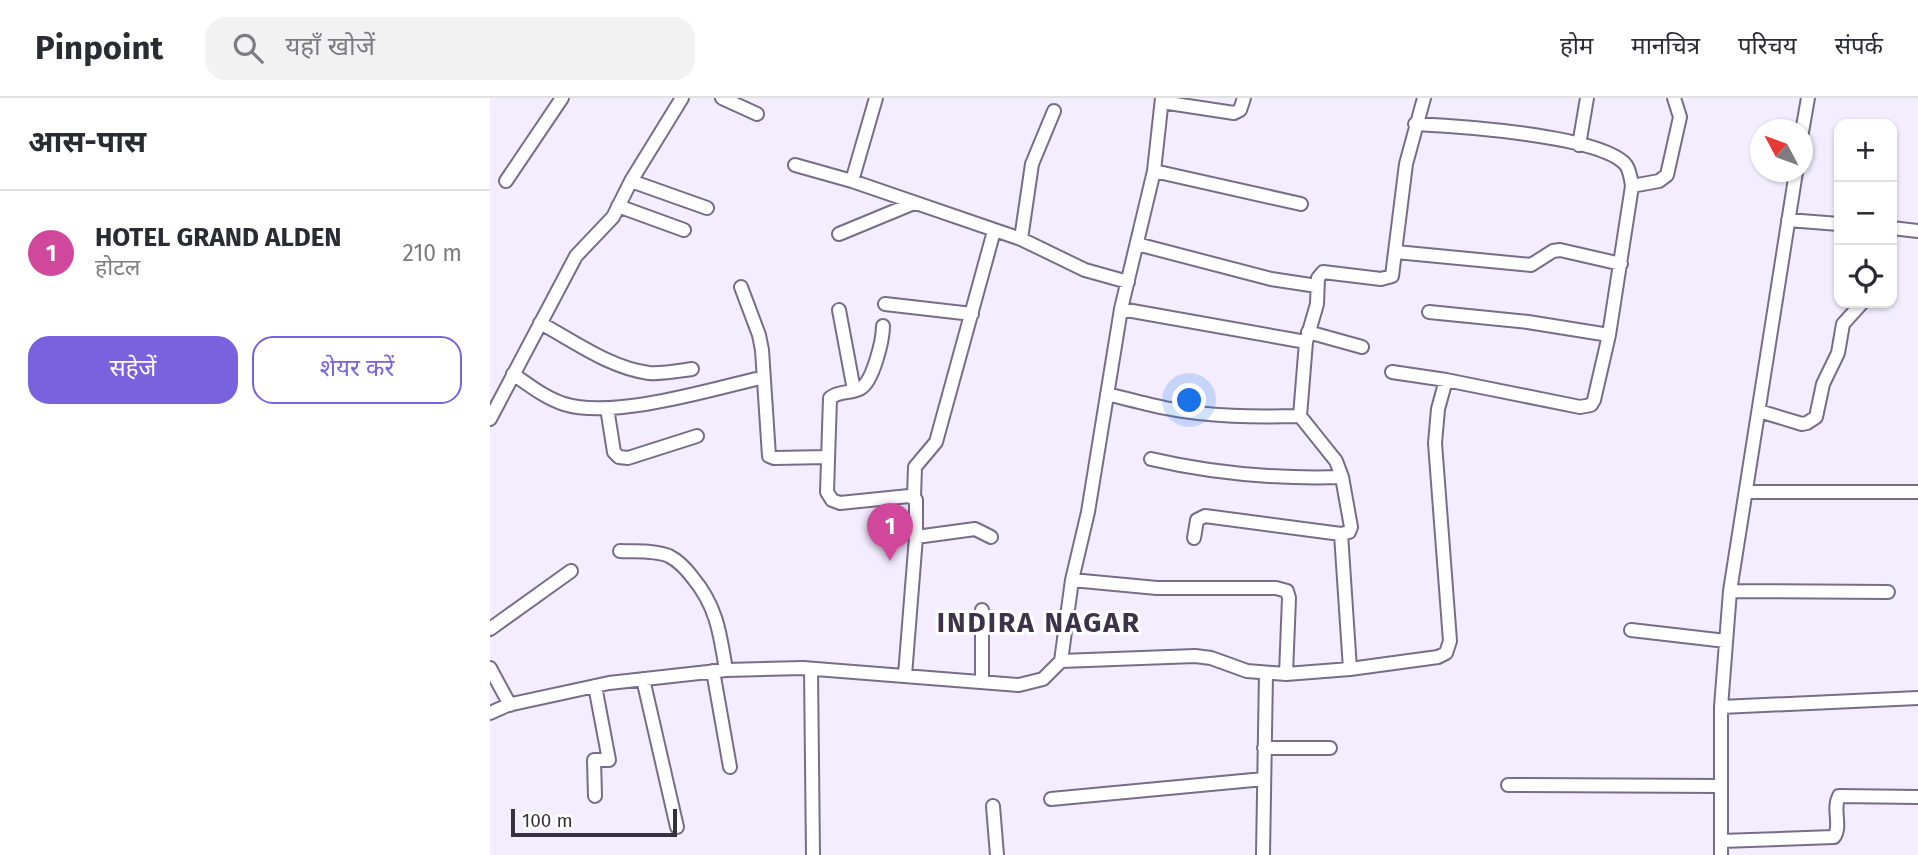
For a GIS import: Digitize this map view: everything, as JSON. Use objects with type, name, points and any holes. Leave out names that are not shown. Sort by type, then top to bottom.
[{"type":"street","points":[[506,181],[562,98]]},
{"type":"street","points":[[490,419],[576,256],[613,217],[631,181],[682,98]]},
{"type":"street","points":[[722,98],[757,114]]},
{"type":"street","points":[[852,181],[876,98]]},
{"type":"street","points":[[490,712],[595,686],[720,671],[811,669],[1019,685],[1043,679],[1061,661],[1072,580],[1088,512],[1121,309],[1154,171],[1162,100],[1234,113],[1240,110],[1244,98]]},
{"type":"street","points":[[1194,538],[1197,520],[1205,516],[1341,534],[1351,530],[1342,477],[1329,451],[1300,416],[1307,337],[1317,304],[1320,275],[1327,271],[1386,279],[1392,276],[1406,164],[1424,98]]},
{"type":"street","points":[[1579,145],[1587,98]]},
{"type":"street","points":[[1632,186],[1658,181],[1667,175],[1680,117],[1674,98]]},
{"type":"street","points":[[1804,119],[1808,98]]},
{"type":"street","points":[[1021,239],[1032,163],[1054,111]]},
{"type":"street","points":[[1392,372],[1580,407],[1591,405],[1609,335],[1632,186],[1630,173],[1625,165],[1606,153],[1579,145],[1483,128],[1415,124]]},
{"type":"street","points":[[795,165],[852,181],[1021,239],[1085,270],[1128,282]]},
{"type":"street","points":[[1154,171],[1301,204]]},
{"type":"street","points":[[631,181],[707,208]]},
{"type":"street","points":[[1721,855],[1721,707],[1730,591],[1794,182]]},
{"type":"street","points":[[839,234],[914,203]]},
{"type":"street","points":[[618,206],[684,230]]},
{"type":"street","points":[[1788,220],[1834,224]]},
{"type":"street","points":[[905,675],[916,537],[915,467],[936,442],[994,231]]},
{"type":"street","points":[[1897,232],[1918,231]]},
{"type":"street","points":[[1137,244],[1271,279],[1317,286]]},
{"type":"street","points":[[1396,252],[1531,265],[1553,251],[1560,250],[1621,264]]},
{"type":"street","points":[[741,287],[762,350],[769,456],[828,457]]},
{"type":"street","points":[[885,304],[972,314]]},
{"type":"street","points":[[1759,411],[1802,424],[1816,416],[1823,384],[1838,353],[1840,331],[1857,308]]},
{"type":"street","points":[[1121,309],[1362,347]]},
{"type":"street","points":[[839,310],[854,390]]},
{"type":"street","points":[[1429,312],[1528,322],[1609,335]]},
{"type":"street","points":[[540,323],[625,367],[649,373],[692,369]]},
{"type":"street","points":[[883,326],[880,351],[863,387],[839,392],[830,398],[827,492],[828,497],[835,502],[914,497]]},
{"type":"street","points":[[513,374],[541,394],[563,404],[589,409],[659,401],[756,379]]},
{"type":"street","points":[[1061,661],[1195,656],[1211,658],[1247,671],[1286,674],[1350,669],[1438,657],[1446,653],[1450,641],[1435,443],[1438,409],[1446,380]]},
{"type":"street","points":[[1107,394],[1203,414],[1244,417],[1300,416]]},
{"type":"street","points":[[607,408],[614,452],[619,457],[628,458],[697,436]]},
{"type":"street","points":[[1151,459],[1232,474],[1288,478],[1342,477]]},
{"type":"street","points":[[1746,492],[1918,492]]},
{"type":"street","points":[[916,537],[975,529],[991,537]]},
{"type":"street","points":[[1341,534],[1350,669]]},
{"type":"street","points":[[620,551],[670,557],[688,572],[710,601],[720,634],[720,671],[730,767]]},
{"type":"street","points":[[490,629],[570,570]]},
{"type":"street","points":[[1072,580],[1117,586],[1276,588],[1287,591],[1286,674]]},
{"type":"street","points":[[1730,591],[1888,592]]},
{"type":"street","points":[[982,610],[982,682]]},
{"type":"street","points":[[1631,630],[1726,641]]},
{"type":"street","points":[[490,668],[510,705]]},
{"type":"street","points":[[811,669],[813,855]]},
{"type":"street","points":[[1262,855],[1266,673]]},
{"type":"street","points":[[643,679],[677,827]]},
{"type":"street","points":[[595,686],[609,760],[594,760],[595,796]]},
{"type":"street","points":[[1721,707],[1918,698]]},
{"type":"street","points":[[1264,748],[1330,748]]},
{"type":"street","points":[[1051,799],[1264,779]]},
{"type":"street","points":[[1508,785],[1721,786]]},
{"type":"street","points":[[1721,841],[1834,837],[1838,831],[1836,802],[1839,796],[1918,797]]},
{"type":"street","points":[[993,806],[997,855]]},
{"type":"place","name":"HOTEL GRAND ALDEN","points":[[890,561]]},
{"type":"district","name":"INDIRA NAGAR","points":[[1039,622]]}]
